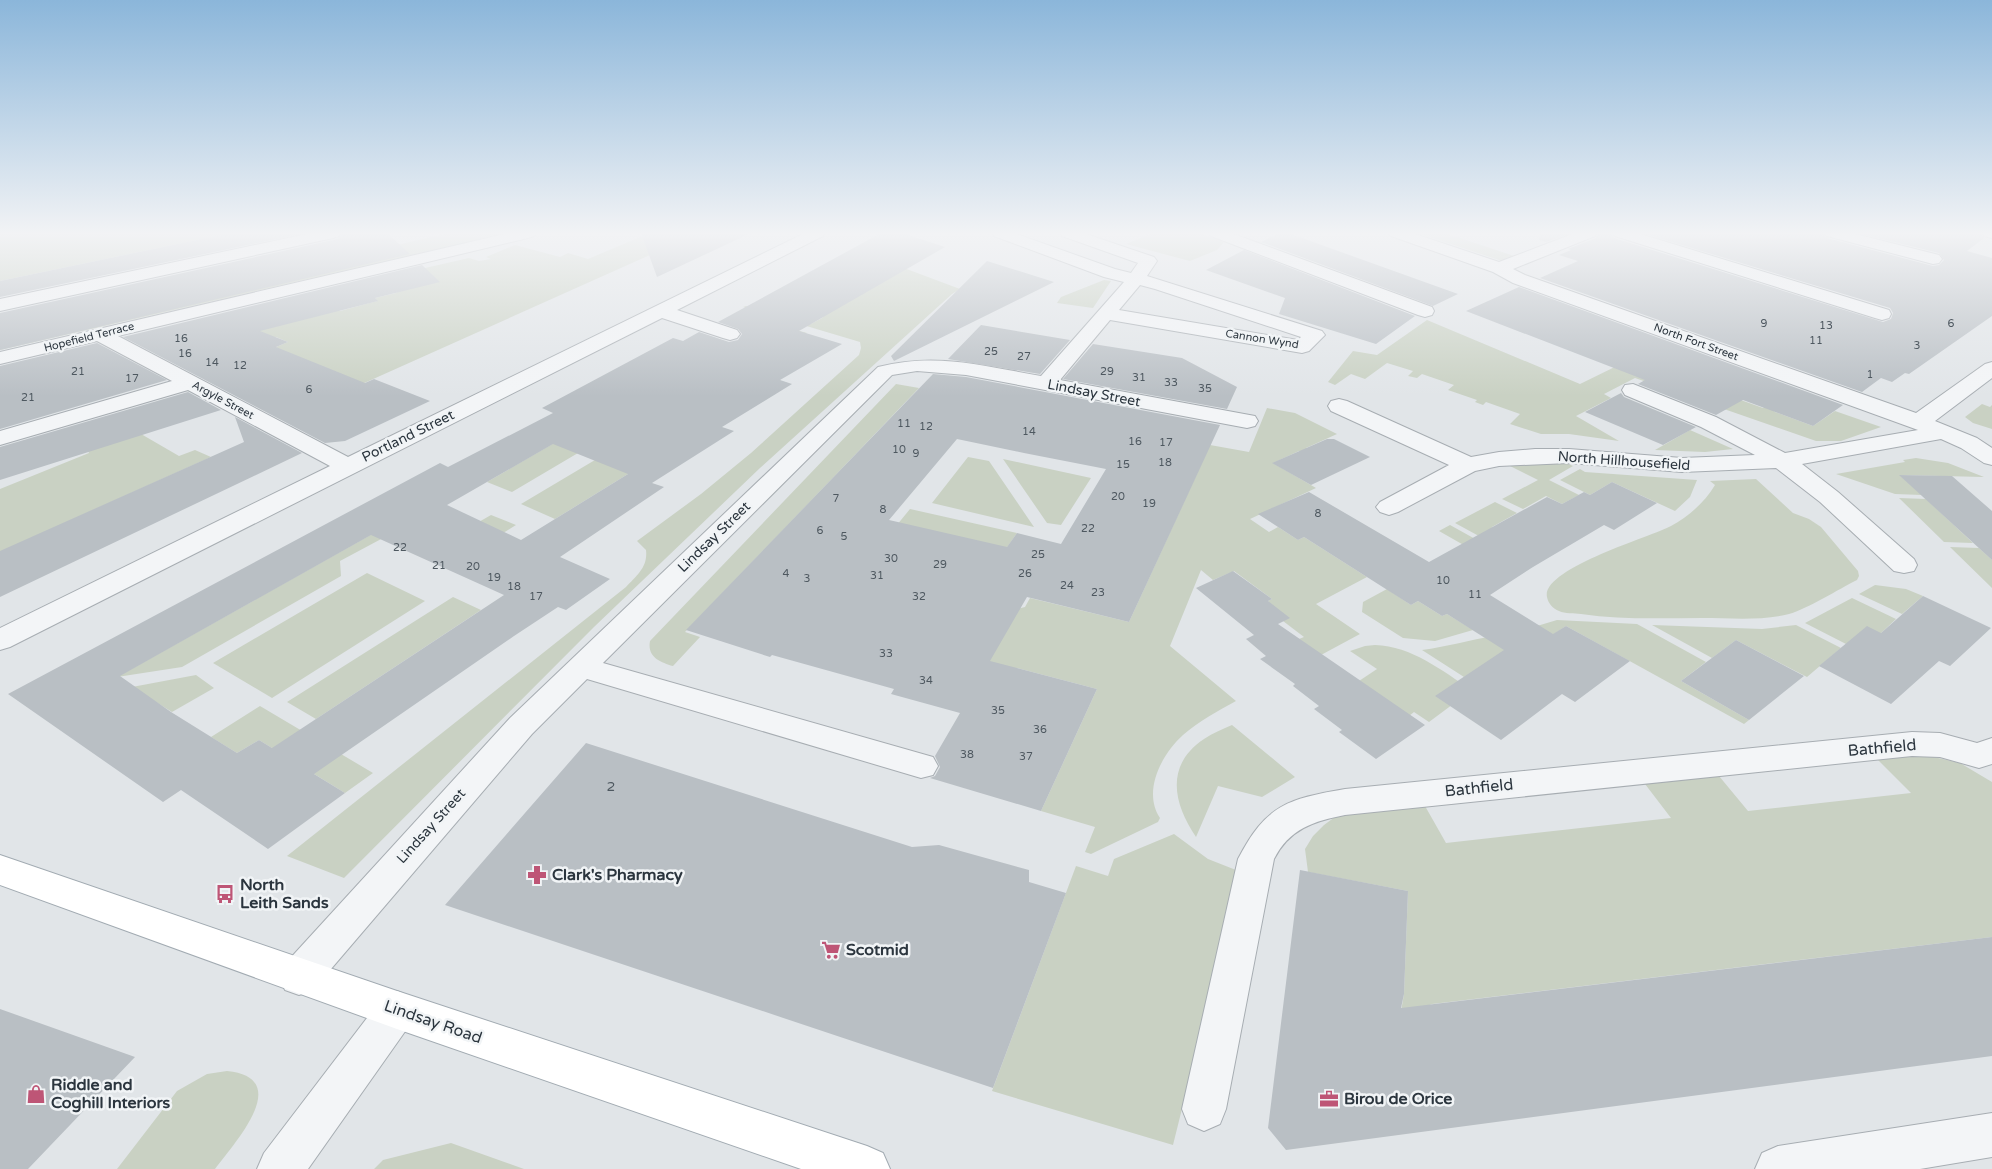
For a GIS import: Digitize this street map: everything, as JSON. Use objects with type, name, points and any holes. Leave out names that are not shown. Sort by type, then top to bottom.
[{"type":"main road","name":"Lindsay Road","points":[[0,870],[397,1010],[867,1169]]},
{"type":"street","points":[[0,305],[81,288]]},
{"type":"street","name":"Hopefield Terrace","points":[[0,358],[296,288]]},
{"type":"street","name":"Portland Street","points":[[0,640],[705,288]]},
{"type":"street","points":[[1046,383],[1129,288]]},
{"type":"street","name":"Cannon Wynd","points":[[1107,314],[1302,347],[1315,335],[1170,288]]},
{"type":"street","points":[[1362,288],[1425,311]]},
{"type":"street","name":"North Fort Street","points":[[1543,288],[1919,422],[1977,448],[1992,458]]},
{"type":"street","points":[[1797,288],[1882,314]]},
{"type":"street","points":[[660,310],[730,334]]},
{"type":"street","name":"Argyle Street","points":[[99,334],[347,466]]},
{"type":"street","name":"Lindsay Street","points":[[299,976],[446,808],[522,726],[580,667],[885,371],[908,366],[936,365],[1046,383],[1247,421]]},
{"type":"street","points":[[1919,422],[1992,368]]},
{"type":"street","points":[[0,438],[190,382]]},
{"type":"street","points":[[1633,390],[1714,424],[1782,461],[1816,487],[1904,565]]},
{"type":"street","points":[[1339,406],[1468,465]]},
{"type":"street","name":"North Hillhousefield","points":[[1389,507],[1468,465],[1499,459],[1570,456],[1682,465],[1782,461],[1944,432]]},
{"type":"street","points":[[580,667],[921,766]]},
{"type":"street","name":"Bathfield","points":[[1204,1109],[1256,859],[1264,841],[1281,823],[1304,810],[1345,802],[1912,744],[1940,745],[1988,756]]},
{"type":"street","points":[[280,1169],[397,1010]]},
{"type":"street","points":[[1778,1169],[1838,1164],[1992,1135]]},
{"type":"shaded area","points":[[211,288],[271,288],[0,350],[0,336]]},
{"type":"shaded area","points":[[402,288],[577,288],[304,410],[276,347],[288,342],[276,337],[249,347],[216,330],[337,308],[340,311],[377,301],[375,298],[396,293]]},
{"type":"shaded area","points":[[852,288],[960,289],[952,294],[760,468],[594,627],[344,878],[287,856],[626,587],[638,575],[645,561],[646,550],[637,541],[701,494],[751,453],[859,355],[860,342],[743,307],[746,306],[811,324],[822,318]]},
{"type":"shaded area","points":[[1085,288],[1107,288],[1093,308],[1057,303],[1061,297]]},
{"type":"shaded area","points":[[1427,320],[1580,384],[1629,360],[1763,408],[1767,405],[1775,412],[1813,426],[1835,411],[1881,427],[1841,441],[1816,441],[1635,378],[1604,394],[1611,398],[1576,416],[1619,441],[1569,434],[1541,434],[1510,424],[1520,414],[1486,402],[1483,405],[1475,402],[1477,400],[1448,390],[1454,385],[1422,374],[1417,378],[1408,376],[1413,371],[1387,363],[1365,379],[1351,374],[1335,385],[1328,382],[1353,351],[1377,355]]},
{"type":"shaded area","points":[[789,328],[807,333],[747,369],[628,474],[555,519],[521,504],[637,435]]},
{"type":"shaded area","points":[[896,384],[919,388],[685,632],[700,637],[673,666],[656,658],[650,651],[650,641]]},
{"type":"shaded area","points":[[1982,404],[1990,407],[1992,405],[1992,429],[1973,423],[1965,417]]},
{"type":"shaded area","points":[[1267,408],[1295,413],[1337,434],[1306,448],[1309,456],[1299,451],[1273,463],[1316,488],[1250,519],[1269,532],[1278,527],[1298,540],[1304,537],[1367,577],[1316,604],[1360,634],[1321,655],[1299,639],[1304,637],[1283,621],[1268,601],[1272,599],[1234,571],[1213,580],[1201,570],[1170,646],[1236,701],[1189,730],[1168,752],[1162,762],[1154,785],[1155,807],[1160,818],[1158,822],[1091,854],[1085,852],[1095,827],[1041,811],[1097,689],[1017,668],[1012,675],[986,668],[963,622],[1025,607],[1030,598],[1129,622],[1210,445],[1249,452]]},
{"type":"shaded area","points":[[129,427],[179,456],[195,450],[211,457],[0,552],[0,489],[89,453],[86,447]]},
{"type":"shaded area","points":[[1690,430],[1733,449],[1705,452],[1655,450]]},
{"type":"shaded area","points":[[575,431],[600,440],[512,492],[487,482]]},
{"type":"shaded area","points":[[968,457],[989,461],[1034,527],[932,503]]},
{"type":"shaded area","points":[[1916,458],[1948,463],[1984,477],[1900,475],[1922,495],[1895,494],[1836,474],[1905,462],[1903,460]]},
{"type":"shaded area","points":[[1003,459],[1091,478],[1061,525],[1047,523]]},
{"type":"shaded area","points":[[1566,463],[1573,466],[1549,480],[1579,495],[1562,504],[1546,496],[1523,509],[1502,499],[1538,480],[1508,465]]},
{"type":"shaded area","points":[[1580,469],[1585,472],[1697,480],[1690,497],[1675,511],[1612,482],[1590,495],[1560,480]]},
{"type":"shaded area","points":[[1756,479],[1793,513],[1809,519],[1821,527],[1858,571],[1859,576],[1857,580],[1789,614],[1768,618],[1611,617],[1564,613],[1555,609],[1550,604],[1547,597],[1550,586],[1561,576],[1599,555],[1671,526],[1690,514],[1715,485],[1710,481]]},
{"type":"shaded area","points":[[1899,498],[1926,499],[1973,543],[1944,542]]},
{"type":"shaded area","points":[[1495,502],[1517,513],[1492,527],[1488,541],[1455,523]]},
{"type":"shaded area","points":[[910,509],[1017,533],[1001,556],[892,531]]},
{"type":"shaded area","points":[[491,515],[516,525],[495,538],[470,527]]},
{"type":"shaded area","points":[[1450,525],[1529,569],[1518,576],[1439,531]]},
{"type":"shaded area","points":[[383,528],[383,538],[340,561],[341,576],[182,667],[117,677]]},
{"type":"shaded area","points":[[1950,547],[1979,548],[1992,560],[1992,588]]},
{"type":"shaded area","points":[[367,573],[425,601],[272,698],[213,663]]},
{"type":"shaded area","points":[[1875,585],[1906,589],[1923,596],[1902,614],[1859,594]]},
{"type":"shaded area","points":[[1387,589],[1411,605],[1418,601],[1442,616],[1447,614],[1473,630],[1435,641],[1403,638],[1362,612],[1363,602]]},
{"type":"shaded area","points":[[453,597],[481,610],[316,719],[287,702]]},
{"type":"shaded area","points":[[1852,598],[1896,619],[1881,633],[1846,644],[1805,623]]},
{"type":"shaded area","points":[[1557,620],[1637,624],[1706,662],[1681,681],[1749,720],[1744,724],[1566,626],[1539,644],[1537,626]]},
{"type":"shaded area","points":[[1652,625],[1762,629],[1796,625],[1841,648],[1807,677],[1736,640],[1712,658]]},
{"type":"shaded area","points":[[1493,636],[1550,655],[1464,677],[1422,650],[1440,647]]},
{"type":"shaded area","points":[[1375,645],[1389,646],[1414,655],[1472,690],[1429,722],[1414,712],[1409,716],[1353,685],[1377,669],[1350,651]]},
{"type":"shaded area","points":[[196,675],[214,688],[172,712],[132,687]]},
{"type":"shaded area","points":[[260,706],[373,773],[345,793],[259,740],[237,753],[211,737]]},
{"type":"shaded area","points":[[1232,725],[1295,777],[1262,797],[1218,786],[1196,837],[1182,811],[1178,798],[1178,772],[1192,749],[1207,737]]},
{"type":"shaded area","points":[[1925,755],[1960,763],[1992,782],[1992,937],[1432,1004],[1400,1017],[1404,994],[1408,891],[1308,872],[1305,849],[1313,836],[1339,814],[1425,806],[1446,843],[1671,818],[1645,784],[1719,776],[1748,811],[1911,793],[1878,760]]},
{"type":"shaded area","points":[[1174,834],[1208,859],[1241,872],[1173,1145],[992,1091],[1076,866],[1108,876],[1114,859]]},
{"type":"shaded area","points":[[227,1071],[247,1076],[256,1086],[258,1098],[254,1113],[245,1128],[215,1169],[117,1169],[177,1091],[207,1074]]},
{"type":"shaded area","points":[[451,1143],[524,1169],[374,1169],[383,1160]]},
{"type":"building","points":[[0,288],[45,288],[0,297]]},
{"type":"building","points":[[116,288],[267,288],[0,350],[0,313]]},
{"type":"building","points":[[328,288],[417,288],[375,298],[378,301],[260,331],[288,342],[276,347],[365,383],[374,379],[430,401],[345,441],[325,443],[123,337]]},
{"type":"building","points":[[781,288],[875,288],[799,331],[842,344],[780,380],[792,384],[722,427],[734,431],[652,483],[664,487],[560,557],[610,579],[566,610],[558,607],[314,774],[345,793],[268,849],[181,790],[163,802],[8,694],[440,463],[448,467],[553,413],[542,408],[673,338],[683,341],[699,332],[729,342],[738,340],[742,334],[738,329],[718,322]],"holes":[[[553,444],[628,474],[521,540],[447,505]],[[371,535],[504,595],[272,748],[259,740],[237,753],[171,712],[120,676]]]},
{"type":"building","points":[[960,288],[1043,288],[894,361],[891,356]]},
{"type":"building","points":[[1256,288],[1341,288],[1415,316],[1376,344],[1279,314],[1285,298]]},
{"type":"building","points":[[1383,288],[1440,288],[1458,294],[1433,306]]},
{"type":"building","points":[[1521,288],[1843,405],[1813,426],[1743,400],[1716,415],[1638,384],[1645,380],[1466,311]]},
{"type":"building","points":[[1567,288],[1773,288],[1883,322],[1891,319],[1893,313],[1890,308],[1822,288],[1992,288],[1992,316],[1909,374],[1905,373],[1892,382],[1881,378],[1862,392]]},
{"type":"building","points":[[981,325],[1070,340],[1040,374],[948,359]]},
{"type":"building","points":[[97,343],[167,380],[0,429],[0,366]]},
{"type":"building","points":[[1093,344],[1182,358],[1237,387],[1227,409],[1063,379]]},
{"type":"building","points":[[933,374],[966,377],[1220,425],[1129,622],[1027,597],[990,661],[1097,689],[1041,811],[930,778],[935,776],[940,767],[935,756],[960,713],[891,694],[894,689],[772,655],[770,657],[686,630]],"holes":[[[957,439],[1106,469],[1061,544],[1017,533],[1007,547],[889,520]]]},
{"type":"building","points":[[188,392],[221,410],[0,480],[0,447]]},
{"type":"building","points":[[1621,393],[1624,397],[1696,427],[1663,445],[1585,412]]},
{"type":"building","points":[[235,417],[302,453],[0,597],[0,551],[244,442]]},
{"type":"building","points":[[1327,439],[1334,439],[1370,457],[1311,485],[1272,463]]},
{"type":"building","points":[[1899,475],[1952,476],[1992,511],[1992,560]]},
{"type":"building","points":[[1612,482],[1657,503],[1614,530],[1604,525],[1490,595],[1553,634],[1566,626],[1630,661],[1575,702],[1562,694],[1501,740],[1435,696],[1504,650],[1447,614],[1442,616],[1418,601],[1411,605],[1304,537],[1298,540],[1258,514],[1309,492],[1429,562],[1547,497],[1562,504],[1584,492],[1590,495]]},
{"type":"building","points":[[1233,571],[1272,599],[1268,601],[1290,618],[1278,624],[1425,725],[1376,759],[1339,732],[1342,730],[1314,709],[1319,706],[1293,686],[1295,684],[1260,659],[1266,656],[1246,639],[1254,635],[1196,588]]},
{"type":"building","points":[[1923,596],[1991,628],[1950,666],[1939,661],[1891,704],[1819,666],[1867,626],[1881,633]]},
{"type":"building","points":[[1736,640],[1804,676],[1749,720],[1681,681]]},
{"type":"building","points":[[586,743],[912,847],[939,845],[1029,870],[1029,882],[1066,893],[993,1088],[445,905]]},
{"type":"building","points":[[1300,870],[1408,891],[1404,994],[1401,1008],[1992,937],[1992,1056],[1286,1150],[1268,1128]]},
{"type":"building","points":[[0,1009],[135,1057],[28,1169],[0,1169]]},
{"type":"place","name":"Clark's Pharmacy","points":[[537,875]]},
{"type":"place","name":"North Leith Sands","points":[[225,894]]},
{"type":"place","name":"Scotmid","points":[[831,950]]},
{"type":"place","name":"Riddle and Coghill Interiors","points":[[36,1094]]},
{"type":"place","name":"Birou de Orice","points":[[1329,1099]]}]
